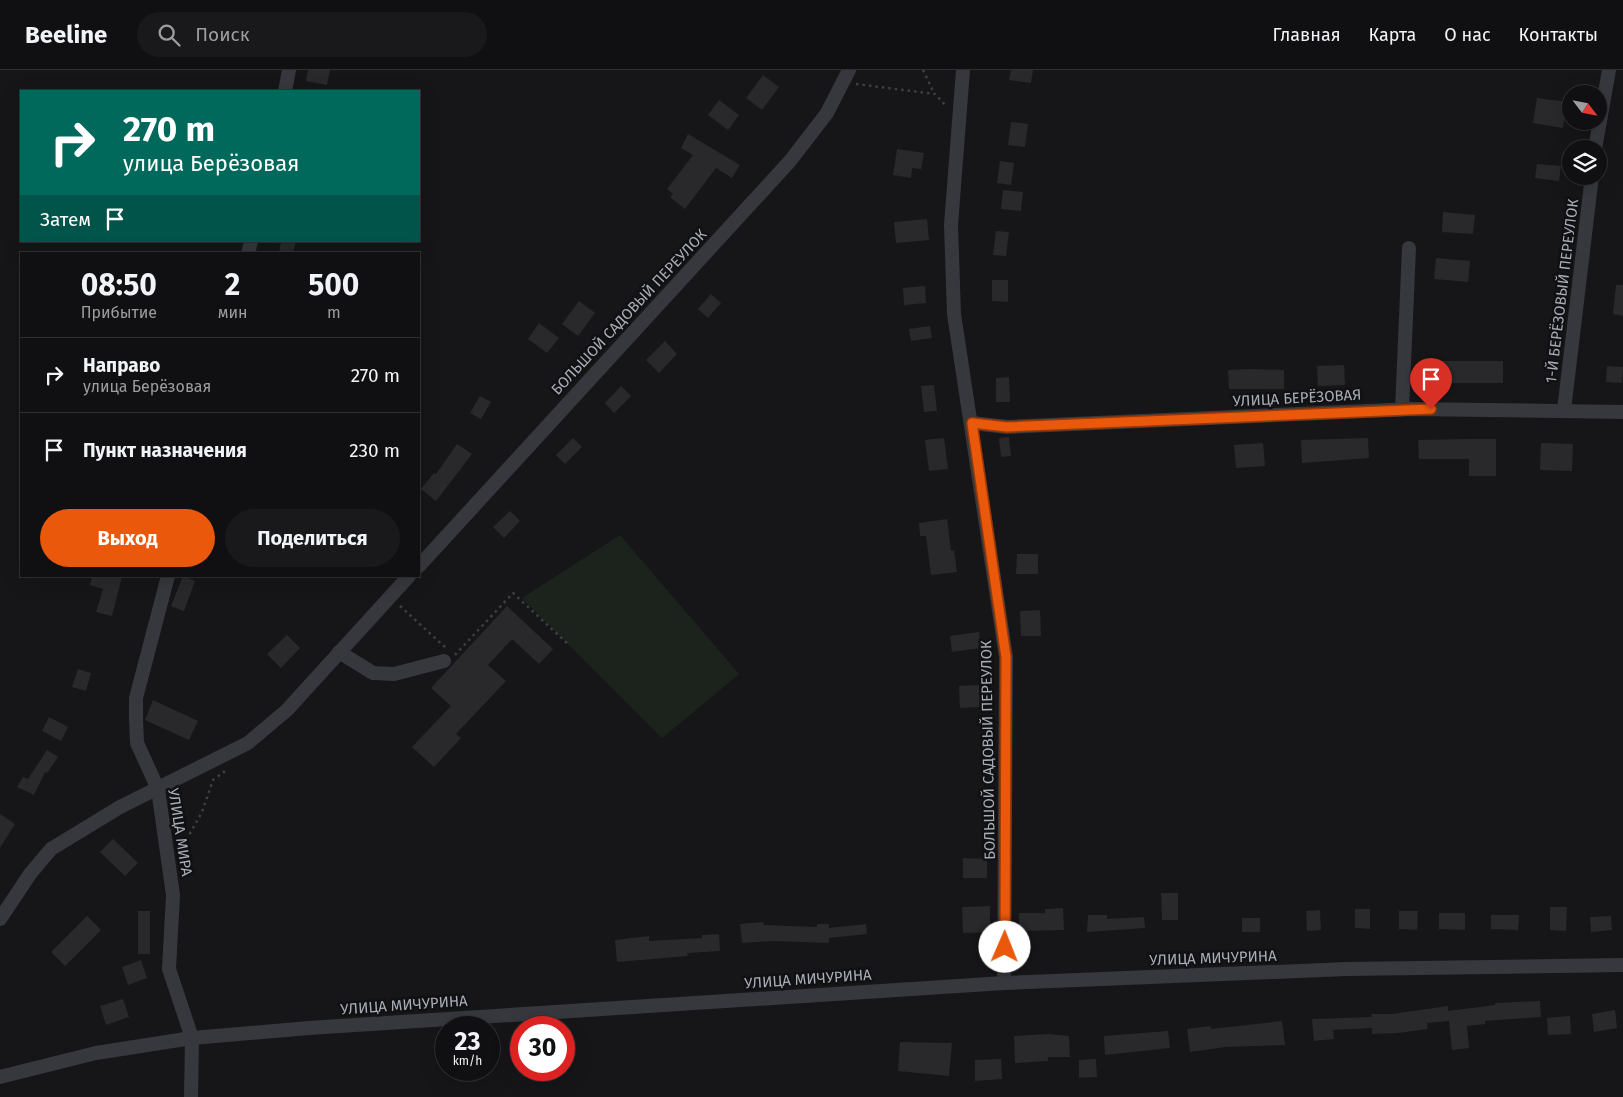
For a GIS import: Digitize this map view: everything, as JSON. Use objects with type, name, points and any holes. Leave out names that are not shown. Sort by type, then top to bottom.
[{"type":"street","points":[[285,90],[289,70]]},
{"type":"street","name":"БОЛЬШОЙ САДОВЫЙ ПЕРЕУЛОК","points":[[420,565],[790,161],[826,113],[850,70]]},
{"type":"street","name":"БОЛЬШОЙ САДОВЫЙ ПЕРЕУЛОК","points":[[963,70],[951,225],[954,314],[1006,657],[1004,983]]},
{"type":"street","points":[[1597,140],[1609,70]]},
{"type":"street","name":"1-Й БЕРЁЗОВЫЙ ПЕРЕУЛОК","points":[[1564,410],[1591,185]]},
{"type":"street","points":[[1402,410],[1409,248]]},
{"type":"street","name":"УЛИЦА БЕРЁЗОВАЯ","points":[[972,423],[1007,427],[1402,410],[1623,412]]},
{"type":"street","name":"УЛИЦА МИРА","points":[[168,577],[136,698],[137,743],[158,789],[173,895],[169,969],[192,1038],[191,1097]]},
{"type":"street","points":[[0,919],[30,874],[51,849],[120,807],[248,743],[287,710],[408,577]]},
{"type":"street","points":[[339,652],[373,673],[394,674],[448,655]]},
{"type":"street","name":"УЛИЦА МИЧУРИНА","points":[[0,1076],[96,1054],[192,1038],[309,1028],[1004,983],[1347,969],[1623,965]]},
{"type":"path","points":[[923,70],[935,94]]},
{"type":"path","points":[[395,602],[448,655],[513,592],[569,645]]},
{"type":"path","points":[[180,851],[202,812],[213,780],[230,768]]},
{"type":"path","points":[[209,776],[222,774]]},
{"type":"path","points":[[176,813],[177,790]]},
{"type":"path","points":[[179,841],[180,860]]},
{"type":"shaded area","points":[[620,535],[739,674],[662,738],[522,598]]},
{"type":"building","points":[[308,70],[330,70],[327,85],[306,81]]},
{"type":"building","points":[[1011,70],[1033,70],[1031,83],[1009,80]]},
{"type":"building","points":[[763,75],[779,87],[762,110],[746,98]]},
{"type":"building","points":[[1537,98],[1562,101],[1562,128],[1533,123]]},
{"type":"building","points":[[719,100],[739,115],[728,130],[708,115]]},
{"type":"building","points":[[1011,122],[1028,124],[1025,147],[1008,145]]},
{"type":"building","points":[[688,134],[740,165],[732,178],[716,168],[685,209],[670,197],[673,194],[667,189],[693,155],[681,148]]},
{"type":"building","points":[[897,149],[924,153],[921,169],[912,168],[911,178],[893,175]]},
{"type":"building","points":[[1000,161],[1014,163],[1011,185],[997,183]]},
{"type":"building","points":[[1537,164],[1561,166],[1559,181],[1535,178]]},
{"type":"building","points":[[1003,190],[1023,192],[1021,211],[1001,209]]},
{"type":"building","points":[[1443,212],[1475,215],[1473,234],[1442,232]]},
{"type":"building","points":[[927,219],[929,240],[896,243],[894,222]]},
{"type":"building","points":[[996,231],[1009,232],[1006,256],[993,255]]},
{"type":"building","points":[[281,242],[296,242],[293,252],[279,252]]},
{"type":"building","points":[[1436,258],[1470,261],[1468,282],[1434,279]]},
{"type":"building","points":[[992,280],[1008,280],[1008,302],[992,301]]},
{"type":"building","points":[[1616,285],[1623,285],[1623,316],[1613,314]]},
{"type":"building","points":[[925,286],[926,303],[904,305],[903,288]]},
{"type":"building","points":[[711,294],[721,303],[708,318],[698,309]]},
{"type":"building","points":[[579,301],[595,313],[578,336],[562,324]]},
{"type":"building","points":[[539,323],[559,338],[547,353],[528,339]]},
{"type":"building","points":[[930,326],[932,338],[911,341],[909,329]]},
{"type":"building","points":[[665,341],[677,354],[659,373],[646,360]]},
{"type":"building","points":[[1436,361],[1503,361],[1503,383],[1435,383]]},
{"type":"building","points":[[1344,365],[1345,385],[1318,386],[1317,366]]},
{"type":"building","points":[[1607,366],[1623,367],[1622,383],[1606,382]]},
{"type":"building","points":[[1228,370],[1284,370],[1284,389],[1229,389]]},
{"type":"building","points":[[1009,377],[1010,402],[996,402],[996,378]]},
{"type":"building","points":[[934,385],[937,411],[924,412],[921,386]]},
{"type":"building","points":[[621,386],[631,396],[614,413],[605,403]]},
{"type":"building","points":[[480,396],[491,402],[481,419],[470,413]]},
{"type":"building","points":[[1009,437],[1011,456],[1001,457],[999,438]]},
{"type":"building","points":[[573,438],[582,447],[565,464],[556,455]]},
{"type":"building","points":[[944,438],[948,469],[929,471],[925,440]]},
{"type":"building","points":[[1368,438],[1369,458],[1302,463],[1301,440]]},
{"type":"building","points":[[1496,439],[1496,476],[1469,476],[1469,459],[1419,459],[1418,440]]},
{"type":"building","points":[[1263,443],[1265,466],[1236,468],[1234,445]]},
{"type":"building","points":[[1541,443],[1573,444],[1572,471],[1540,470]]},
{"type":"building","points":[[457,444],[472,454],[436,501],[421,489],[434,473],[436,474]]},
{"type":"building","points":[[510,511],[520,521],[504,538],[493,527]]},
{"type":"building","points":[[947,519],[951,551],[954,550],[957,572],[931,575],[926,536],[920,536],[919,523]]},
{"type":"building","points":[[1017,554],[1038,554],[1038,574],[1016,574]]},
{"type":"building","points":[[92,577],[122,577],[112,616],[96,612],[103,589],[90,585]]},
{"type":"building","points":[[183,577],[195,581],[184,611],[171,606]]},
{"type":"building","points":[[507,606],[553,649],[539,664],[512,639],[488,665],[506,681],[456,734],[461,738],[434,767],[412,747],[451,706],[431,688]]},
{"type":"building","points":[[1040,610],[1041,636],[1021,636],[1020,611]]},
{"type":"building","points":[[979,632],[981,648],[952,652],[950,636]]},
{"type":"building","points":[[287,635],[300,648],[281,668],[267,654]]},
{"type":"building","points":[[78,669],[91,673],[86,691],[72,687]]},
{"type":"building","points":[[979,685],[980,707],[960,708],[959,686]]},
{"type":"building","points":[[153,700],[198,721],[189,740],[145,720]]},
{"type":"building","points":[[49,717],[68,727],[61,741],[42,731]]},
{"type":"building","points":[[47,750],[58,757],[47,773],[45,772],[34,795],[17,787],[23,777],[28,779]]},
{"type":"building","points":[[0,814],[15,824],[0,848]]},
{"type":"building","points":[[113,839],[138,863],[125,876],[100,852]]},
{"type":"building","points":[[963,858],[987,859],[987,878],[963,878]]},
{"type":"building","points":[[1161,893],[1178,893],[1178,920],[1162,920]]},
{"type":"building","points":[[990,906],[990,932],[963,933],[962,907]]},
{"type":"building","points":[[1550,907],[1567,907],[1566,931],[1550,930]]},
{"type":"building","points":[[1063,908],[1064,930],[1019,931],[1019,913],[1045,913],[1045,909]]},
{"type":"building","points":[[1355,909],[1370,909],[1370,929],[1355,928]]},
{"type":"building","points":[[1320,910],[1321,930],[1307,931],[1306,911]]},
{"type":"building","points":[[138,911],[150,911],[150,954],[138,954]]},
{"type":"building","points":[[1399,911],[1418,911],[1417,930],[1399,929]]},
{"type":"building","points":[[1439,913],[1465,913],[1465,930],[1439,929]]},
{"type":"building","points":[[1088,915],[1107,915],[1107,919],[1144,917],[1145,928],[1087,932]]},
{"type":"building","points":[[1491,915],[1519,915],[1518,930],[1491,929]]},
{"type":"building","points":[[87,916],[101,930],[65,966],[51,952]]},
{"type":"building","points":[[1611,916],[1612,930],[1591,932],[1590,917]]},
{"type":"building","points":[[1242,918],[1260,918],[1260,932],[1242,932]]},
{"type":"building","points":[[763,922],[764,925],[817,927],[817,924],[829,924],[829,928],[866,924],[867,934],[829,938],[829,943],[773,941],[742,943],[740,924]]},
{"type":"building","points":[[719,934],[720,951],[687,953],[688,956],[617,962],[615,940],[649,936],[649,941],[702,938],[702,935]]},
{"type":"building","points":[[141,960],[147,978],[128,985],[122,967]]},
{"type":"building","points":[[123,999],[129,1017],[106,1025],[100,1006]]},
{"type":"building","points":[[1540,1001],[1541,1017],[1485,1021],[1485,1024],[1467,1026],[1469,1048],[1452,1050],[1449,1021],[1427,1023],[1428,1029],[1398,1033],[1372,1034],[1372,1028],[1333,1030],[1334,1039],[1314,1041],[1312,1019],[1372,1017],[1371,1014],[1392,1014],[1448,1006],[1448,1011],[1495,1005],[1495,1003]]},
{"type":"building","points":[[1615,1010],[1617,1028],[1594,1032],[1592,1014]]},
{"type":"building","points":[[1570,1016],[1571,1034],[1548,1035],[1547,1018]]},
{"type":"building","points":[[1282,1021],[1285,1045],[1225,1047],[1190,1052],[1187,1029],[1210,1026],[1211,1029]]},
{"type":"building","points":[[1168,1031],[1170,1048],[1105,1055],[1104,1036]]},
{"type":"building","points":[[1047,1034],[1069,1036],[1070,1057],[1048,1057],[1048,1061],[1015,1063],[1014,1036]]},
{"type":"building","points":[[900,1042],[952,1043],[949,1076],[898,1071]]},
{"type":"building","points":[[1001,1059],[1002,1079],[975,1081],[975,1060]]},
{"type":"building","points":[[1096,1059],[1097,1077],[1079,1078],[1079,1060]]},
{"type":"route","points":[[1005,947],[1006,657],[972,423],[1007,427],[1431,409]]}]
